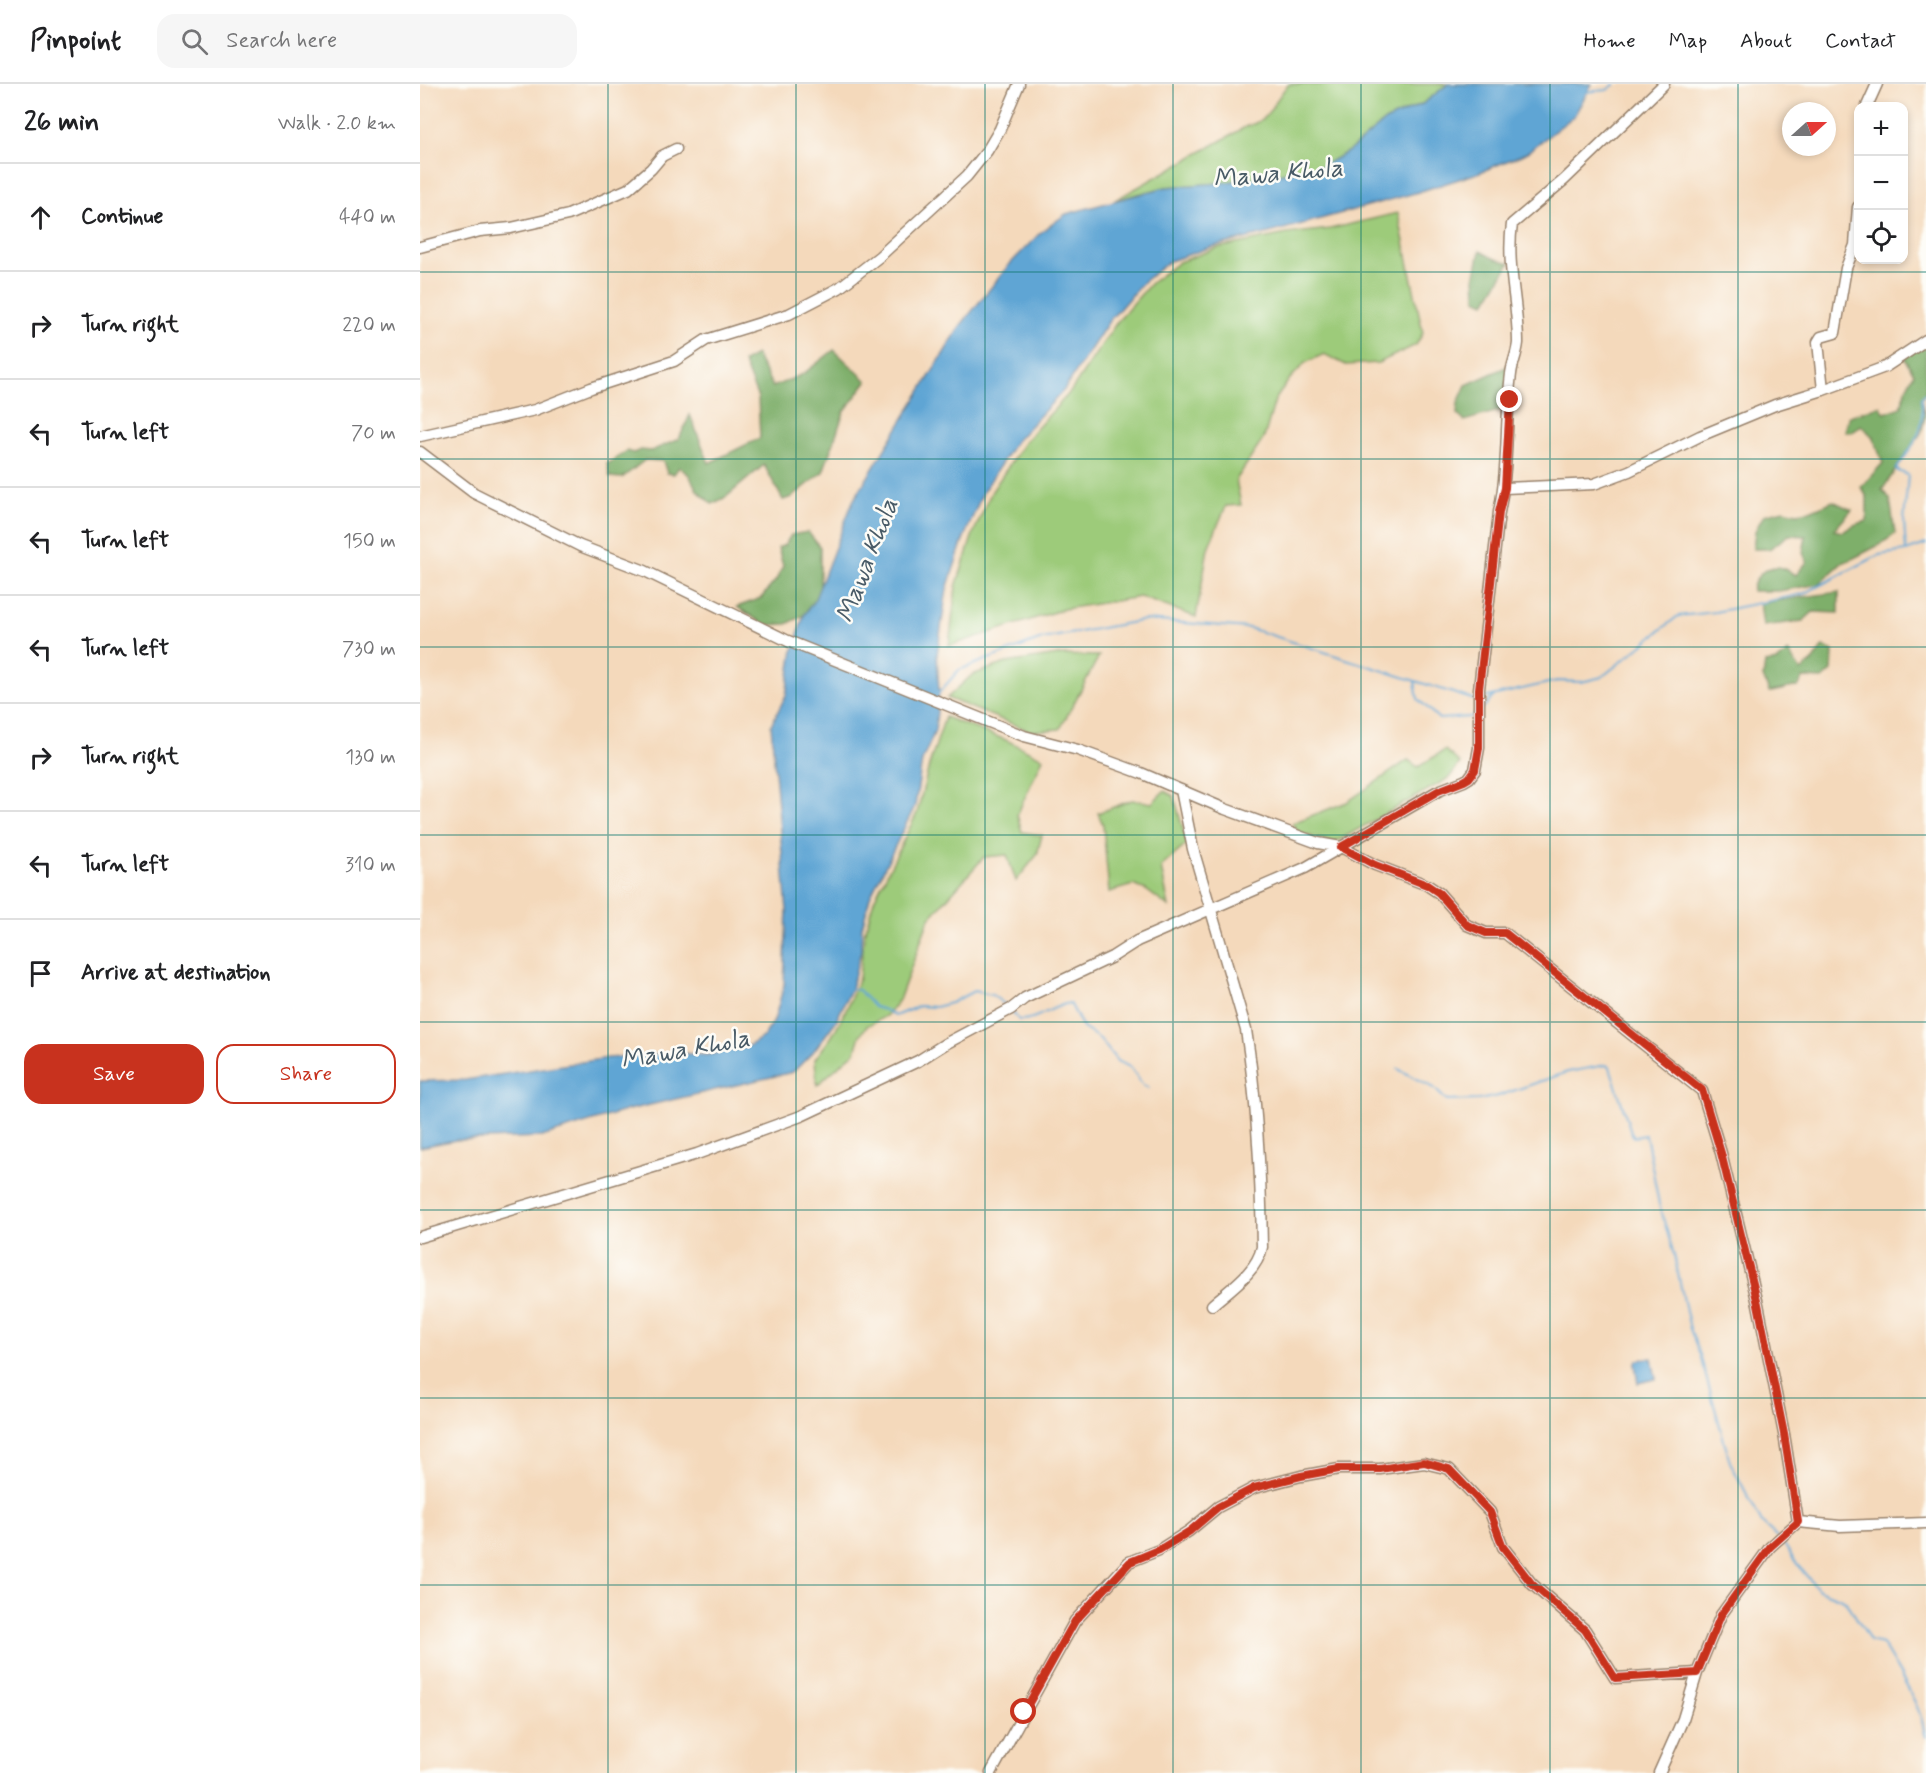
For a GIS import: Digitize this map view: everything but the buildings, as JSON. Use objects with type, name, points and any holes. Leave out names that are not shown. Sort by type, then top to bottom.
[{"type":"street","points":[[420,436],[535,410],[591,388],[674,361],[706,340],[789,314],[839,288],[880,256],[967,176],[987,151],[1019,84]]},
{"type":"street","points":[[420,1237],[697,1154],[801,1116],[918,1061],[1011,1009],[1024,998],[1112,957],[1137,941],[1305,868],[1438,791],[1469,778],[1475,770],[1479,748],[1479,689],[1499,512],[1505,488],[1511,373],[1518,342],[1508,246],[1512,224],[1596,151],[1664,84]]},
{"type":"street","points":[[1869,102],[1877,84]]},
{"type":"street","points":[[420,247],[480,231],[511,228],[568,215],[628,189],[662,156],[676,149]]},
{"type":"street","points":[[1823,390],[1818,342],[1821,337],[1835,333],[1846,268],[1855,245],[1858,210]]},
{"type":"street","points":[[1505,488],[1594,484],[1629,471],[1700,436],[1775,405],[1885,367],[1926,340]]},
{"type":"street","points":[[420,452],[474,493],[580,546],[645,571],[788,641],[1024,736],[1078,750],[1318,843],[1341,847],[1375,865],[1427,885],[1439,893],[1467,925],[1486,933],[1505,933],[1702,1090],[1721,1153],[1758,1304],[1784,1434],[1798,1522]]},
{"type":"street","points":[[1181,790],[1193,849],[1246,1030],[1251,1060],[1258,1152],[1262,1247],[1260,1258],[1212,1305]]},
{"type":"street","points":[[991,1773],[1075,1621],[1130,1562],[1159,1550],[1190,1531],[1218,1507],[1254,1488],[1339,1469],[1380,1469],[1424,1462],[1449,1469],[1490,1512],[1503,1547],[1532,1584],[1585,1630],[1615,1678],[1697,1673]]},
{"type":"street","points":[[1659,1773],[1683,1719],[1697,1673],[1721,1615],[1770,1547],[1798,1522],[1840,1526],[1926,1523]]},
{"type":"green space","points":[[1289,84],[1448,84],[1424,103],[1385,121],[1349,151],[1321,167],[1221,183],[1166,187],[1115,200],[1262,119]]},
{"type":"green space","points":[[1398,213],[1423,333],[1416,345],[1378,363],[1346,365],[1324,354],[1305,363],[1289,380],[1275,400],[1264,438],[1236,480],[1241,505],[1226,506],[1208,548],[1196,617],[1140,597],[1064,609],[949,646],[956,587],[973,534],[992,491],[1026,440],[1071,391],[1117,322],[1151,283],[1179,262],[1217,248],[1287,234],[1330,229]]},
{"type":"green space","points":[[1480,251],[1510,263],[1485,303],[1476,299],[1475,275]]},
{"type":"green space","points":[[1926,342],[1926,393],[1921,399],[1925,416],[1921,433],[1882,490],[1890,499],[1895,534],[1881,544],[1842,563],[1819,584],[1779,591],[1752,591],[1757,577],[1768,568],[1778,567],[1796,575],[1807,562],[1803,553],[1806,536],[1789,535],[1769,549],[1753,549],[1755,531],[1764,515],[1784,510],[1797,513],[1810,511],[1833,501],[1852,510],[1834,530],[1843,532],[1867,521],[1867,497],[1861,487],[1883,463],[1873,437],[1861,425],[1852,432],[1845,431],[1849,416],[1880,406],[1885,413],[1901,407],[1914,373],[1904,358]]},
{"type":"green space","points":[[834,350],[867,381],[844,412],[823,472],[792,497],[783,500],[764,465],[726,497],[712,504],[697,490],[689,475],[679,467],[674,474],[667,473],[663,461],[645,460],[622,478],[610,477],[607,464],[627,451],[633,453],[641,450],[651,451],[679,439],[690,415],[709,463],[760,438],[758,398],[743,362],[756,355],[773,387],[803,374]]},
{"type":"green space","points":[[1506,367],[1511,373],[1509,408],[1464,421],[1457,414],[1458,403],[1466,385]]},
{"type":"green space","points":[[808,532],[820,547],[820,587],[804,615],[787,624],[765,625],[737,607],[761,598],[776,580],[783,566],[778,548],[785,545],[791,535]]},
{"type":"green space","points":[[1839,592],[1839,613],[1813,612],[1803,621],[1763,626],[1760,603]]},
{"type":"green space","points":[[1823,646],[1833,651],[1832,671],[1823,679],[1803,678],[1798,687],[1769,692],[1763,677],[1765,663],[1778,661],[1788,652],[1801,671],[1811,663]]},
{"type":"green space","points":[[1058,655],[1099,656],[1060,729],[1030,731],[947,698],[972,675],[1006,663]]},
{"type":"green space","points":[[945,717],[1006,740],[1043,758],[1017,815],[1022,832],[1042,835],[1037,855],[1016,881],[1007,855],[984,857],[929,919],[899,1000],[886,1016],[867,1026],[860,1035],[855,1052],[817,1085],[815,1059],[832,1036],[859,978],[865,931],[874,900],[917,813]]},
{"type":"green space","points":[[1445,750],[1460,763],[1449,778],[1334,843],[1299,833],[1292,823],[1347,802],[1408,760],[1418,767]]},
{"type":"green space","points":[[1164,791],[1174,796],[1187,844],[1161,867],[1169,907],[1146,890],[1133,885],[1109,892],[1103,825],[1098,813],[1132,800],[1152,803]]},
{"type":"water","name":"Mawa Khola","points":[[1448,84],[1592,84],[1574,116],[1526,153],[1478,173],[1415,193],[1211,247],[1170,261],[1143,282],[1109,321],[1064,390],[1015,442],[983,492],[963,540],[947,589],[937,655],[939,692],[935,731],[922,761],[915,806],[870,897],[862,927],[861,951],[851,989],[836,1021],[813,1052],[793,1072],[628,1110],[542,1137],[456,1140],[420,1147],[420,1081],[465,1080],[608,1058],[679,1053],[707,1055],[744,1048],[764,1036],[774,1021],[784,985],[787,911],[771,725],[786,695],[793,650],[804,615],[815,599],[853,501],[961,325],[1009,265],[1040,233],[1066,214],[1166,187],[1221,183],[1321,167],[1349,151],[1385,121],[1424,103]]},
{"type":"water","points":[[1652,1358],[1656,1379],[1638,1383],[1635,1364],[1637,1360]]},
{"type":"waterway","points":[[1584,92],[1607,90],[1615,84]]},
{"type":"waterway","points":[[1906,551],[1904,521],[1908,475],[1896,470],[1917,437],[1922,420],[1921,398],[1926,393]]},
{"type":"waterway","points":[[1483,698],[1557,681],[1581,682],[1602,677],[1678,616],[1715,612],[1803,594],[1879,555],[1906,551],[1926,544]]},
{"type":"waterway","points":[[937,695],[959,670],[1042,639],[1145,620],[1249,628],[1475,700]]},
{"type":"waterway","points":[[1415,682],[1418,699],[1439,719],[1470,717],[1476,713]]},
{"type":"waterway","points":[[1483,708],[1495,695]]},
{"type":"waterway","points":[[850,989],[859,990],[874,1007],[895,1016],[919,1006],[935,1007],[951,1003],[974,991],[992,995],[1007,1006]]},
{"type":"waterway","points":[[1013,1013],[1019,1020],[1025,1020],[1070,1003],[1083,1028],[1100,1039],[1117,1061],[1130,1067],[1143,1085],[1149,1088]]},
{"type":"waterway","points":[[1398,1069],[1434,1088],[1447,1101],[1479,1100],[1498,1096],[1568,1072],[1606,1065],[1610,1067],[1631,1132],[1634,1137],[1645,1135],[1647,1140],[1659,1204],[1674,1255],[1690,1329],[1700,1355],[1730,1462],[1762,1523],[1777,1537]]},
{"type":"waterway","points":[[1781,1540],[1799,1567],[1819,1590],[1844,1600],[1870,1641],[1882,1644],[1912,1696],[1926,1737]]},
{"type":"route","points":[[1024,1712],[1075,1621],[1130,1562],[1159,1550],[1190,1531],[1218,1507],[1254,1488],[1301,1476],[1339,1469],[1380,1469],[1424,1462],[1449,1469],[1490,1512],[1503,1547],[1532,1584],[1585,1630],[1615,1678],[1697,1673],[1721,1615],[1770,1547],[1798,1522],[1784,1434],[1758,1304],[1721,1153],[1702,1090],[1505,933],[1486,933],[1467,925],[1439,893],[1427,885],[1375,865],[1341,847],[1438,791],[1464,781],[1475,770],[1479,748],[1479,689],[1499,512],[1505,488],[1510,400]]}]
